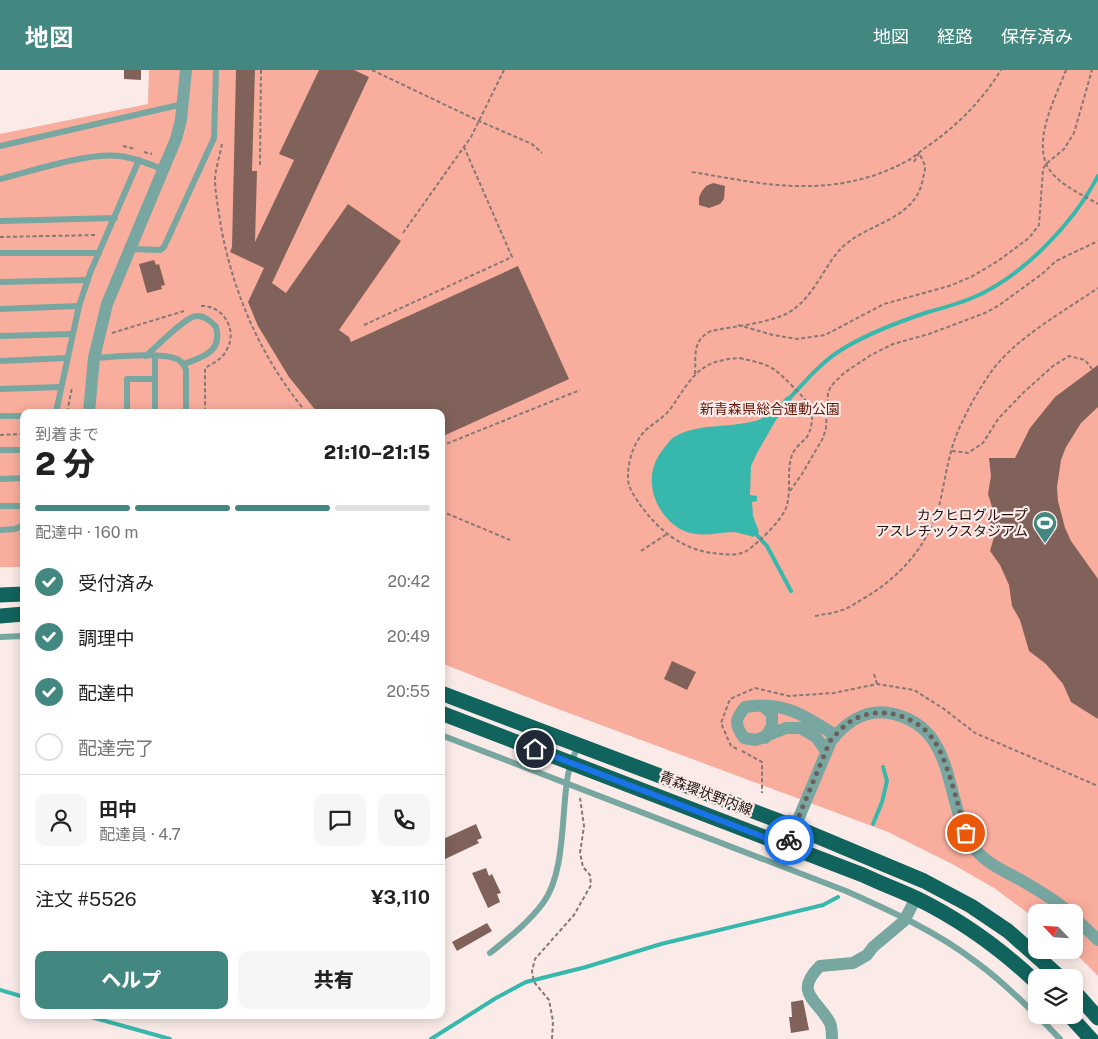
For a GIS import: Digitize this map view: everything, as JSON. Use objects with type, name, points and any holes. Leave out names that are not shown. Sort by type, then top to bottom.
[{"type":"main road","points":[[0,595],[20,594]]},
{"type":"main road","points":[[0,616],[20,614]]},
{"type":"main road","name":"青森環状野内線","points":[[445,694],[795,827],[924,881],[971,906],[1008,932],[1051,969]]},
{"type":"main road","points":[[481,728],[488,710]]},
{"type":"main road","name":"青森環状野内線","points":[[445,714],[863,875],[916,898],[950,917],[989,943],[1028,974]]},
{"type":"main road","points":[[1083,1000],[1098,1018]]},
{"type":"main road","points":[[1077,1024],[1091,1039]]},
{"type":"street","points":[[89,409],[90,383],[99,334],[108,304],[176,139],[183,104],[186,70]]},
{"type":"street","points":[[826,752],[816,736],[801,728],[786,728],[756,740],[744,738],[738,728],[738,717],[745,707],[757,704],[776,706],[792,709],[835,735]]},
{"type":"street","points":[[763,706],[772,714],[772,726],[765,738]]},
{"type":"street","points":[[787,846],[830,741],[854,719],[882,712],[912,721],[924,729],[934,740],[941,754],[966,833],[976,850],[989,862],[1058,904]]},
{"type":"street","points":[[832,1039],[831,1025],[809,996],[807,984],[810,976],[820,966],[853,963],[867,955],[873,947],[889,935],[905,918],[916,898]]},
{"type":"street","points":[[1083,926],[1098,940]]},
{"type":"lane","points":[[130,249],[160,250],[164,247],[214,138],[216,70]]},
{"type":"lane","points":[[0,146],[183,104]]},
{"type":"lane","points":[[0,179],[89,157],[119,156],[139,160],[164,170]]},
{"type":"lane","points":[[57,409],[79,306],[99,253],[139,160]]},
{"type":"lane","points":[[0,221],[115,218]]},
{"type":"lane","points":[[0,252],[99,253]]},
{"type":"lane","points":[[0,282],[88,280]]},
{"type":"lane","points":[[0,309],[79,306]]},
{"type":"lane","points":[[146,356],[187,319],[199,316],[216,327],[218,340],[212,350],[206,355],[184,364]]},
{"type":"lane","points":[[0,336],[72,334]]},
{"type":"lane","points":[[155,356],[155,409]]},
{"type":"lane","points":[[94,358],[169,356],[179,359],[184,364],[186,370],[186,409]]},
{"type":"lane","points":[[0,361],[67,358]]},
{"type":"lane","points":[[126,409],[127,379],[155,379]]},
{"type":"lane","points":[[0,389],[61,386]]},
{"type":"lane","points":[[0,416],[20,416]]},
{"type":"lane","points":[[0,450],[20,450]]},
{"type":"lane","points":[[0,479],[20,478]]},
{"type":"lane","points":[[0,506],[20,506]]},
{"type":"lane","points":[[0,530],[20,527]]},
{"type":"lane","points":[[0,637],[20,636]]},
{"type":"lane","points":[[445,737],[846,890],[905,918],[947,942],[1004,984],[1028,1007]]},
{"type":"lane","points":[[490,953],[518,930],[544,902],[552,885],[560,851],[567,783],[571,763],[578,745]]},
{"type":"lane","points":[[1045,1024],[1060,1039]]},
{"type":"path","points":[[260,165],[261,70]]},
{"type":"path","points":[[372,70],[532,144],[542,153]]},
{"type":"path","points":[[403,233],[464,147],[504,70]]},
{"type":"path","points":[[692,172],[774,184],[808,186],[842,184],[875,174],[904,163],[946,134],[970,112],[1001,70]]},
{"type":"path","points":[[1066,70],[1042,138],[1046,164],[1052,174],[1061,182],[1098,204]]},
{"type":"path","points":[[738,325],[773,335],[797,339],[824,335],[884,304],[949,286],[971,277],[998,261],[1029,238],[1039,225],[1043,169],[1046,164],[1064,149],[1074,134],[1092,70]]},
{"type":"path","points":[[223,138],[215,178],[219,213],[232,274],[254,332],[273,366],[304,409]]},
{"type":"path","points":[[364,324],[512,257],[464,147]]},
{"type":"path","points":[[914,162],[919,153]]},
{"type":"path","points":[[695,374],[696,349],[698,341],[703,334],[773,319],[796,307],[821,278],[837,253],[849,241],[901,213],[912,204],[922,188],[925,168],[919,153]]},
{"type":"path","points":[[0,238],[97,235],[106,238]]},
{"type":"path","points":[[789,492],[823,438],[826,428],[828,393],[831,386],[844,374],[871,355],[893,344],[928,334],[985,313],[998,306],[1035,279],[1056,261],[1098,241]]},
{"type":"path","points":[[815,616],[845,609],[869,596],[900,572],[913,558],[932,526],[940,503],[956,437],[971,405],[990,373],[1006,355],[1050,320],[1098,288]]},
{"type":"path","points":[[196,306],[206,306],[220,313],[225,318],[231,336],[228,348],[223,356],[205,368],[205,409]]},
{"type":"path","points":[[99,334],[116,333],[188,310]]},
{"type":"path","points":[[952,451],[968,453],[983,443],[998,419],[1024,392],[1053,366],[1069,356],[1085,360],[1092,369]]},
{"type":"path","points":[[740,358],[756,362],[775,370],[810,407],[812,419],[809,434],[792,455],[786,509],[778,521],[747,551],[732,555],[716,554],[694,549],[667,534],[654,523],[631,492],[627,478],[635,444],[645,431],[669,411],[695,374],[710,363],[728,359],[740,358]]},
{"type":"path","points":[[445,444],[580,390]]},
{"type":"path","points":[[0,435],[20,434]]},
{"type":"path","points":[[445,513],[510,540]]},
{"type":"path","points":[[641,551],[667,534]]},
{"type":"path","points":[[874,674],[877,684]]},
{"type":"path","points":[[552,1039],[553,1021],[549,1000],[534,982],[532,971],[535,960],[574,915],[591,885],[590,875],[583,867],[580,853],[584,826],[578,787]]},
{"type":"green space","name":"新青森県総合運動公園","points":[[149,70],[1098,70],[1098,976],[1081,959],[1083,959],[1083,904],[1028,904],[1028,913],[994,888],[954,865],[888,832],[550,706],[445,665],[445,409],[20,409],[20,567],[0,567],[0,134],[148,104]]},
{"type":"water","points":[[787,396],[792,400],[776,420],[751,466],[750,495],[757,496],[757,501],[752,502],[753,516],[759,532],[753,537],[734,532],[696,534],[682,530],[672,523],[657,504],[652,482],[652,472],[656,462],[670,441],[676,436],[694,429],[758,420],[767,416]]},
{"type":"building","points":[[124,70],[141,70],[141,80],[124,79]]},
{"type":"building","points":[[236,70],[255,70],[252,171],[257,171],[255,242],[294,160],[279,154],[319,70],[354,70],[369,77],[272,283],[286,293],[348,204],[401,241],[339,330],[349,337],[351,342],[518,266],[569,379],[445,435],[445,409],[315,409],[289,377],[258,326],[248,302],[264,268],[230,252],[232,247]]},
{"type":"building","points":[[713,183],[725,186],[724,199],[720,204],[709,208],[699,205],[699,197],[702,191],[706,186]]},
{"type":"building","points":[[154,260],[156,265],[159,264],[165,285],[161,286],[162,289],[147,293],[139,264]]},
{"type":"building","name":"カクヒログループ アスレチックスタジアム","points":[[1098,365],[1098,407],[1081,423],[1066,447],[1061,460],[1057,487],[1058,501],[1065,528],[1071,541],[1098,579],[1098,719],[1071,702],[1063,684],[1046,664],[1029,651],[1020,620],[1012,606],[1009,585],[1000,565],[990,551],[994,537],[989,524],[993,510],[988,494],[991,476],[989,458],[1015,458],[1030,428],[1055,397]]},
{"type":"building","points":[[672,661],[696,672],[687,690],[664,679]]},
{"type":"building","points":[[476,824],[482,838],[477,840],[479,843],[445,859],[445,838]]},
{"type":"building","points":[[486,868],[489,876],[492,874],[501,893],[497,894],[500,902],[488,908],[472,873]]},
{"type":"building","points":[[487,923],[492,931],[457,951],[452,942]]},
{"type":"building","points":[[803,1000],[809,1030],[791,1033],[789,1017],[792,1017],[791,1002]]},
{"type":"waterway","points":[[786,402],[826,361],[851,344],[894,324],[972,298],[991,289],[1009,277],[1027,263],[1060,230],[1075,212],[1098,176]]},
{"type":"waterway","points":[[753,531],[767,546],[791,591]]},
{"type":"waterway","points":[[873,824],[882,802],[887,781],[883,767]]},
{"type":"waterway","points":[[431,1039],[496,998],[526,982],[586,967],[661,944],[823,905],[838,897]]},
{"type":"waterway","points":[[0,990],[20,996]]},
{"type":"waterway","points":[[98,1019],[170,1039]]},
{"type":"way so far","points":[[789,840],[830,741],[854,719],[882,712],[912,721],[924,729],[934,740],[941,754],[966,833]]},
{"type":"place","name":"カクヒログループ アスレチックスタジアム","points":[[1045,544]]},
{"type":"route","points":[[535,749],[787,846],[789,840]]}]
